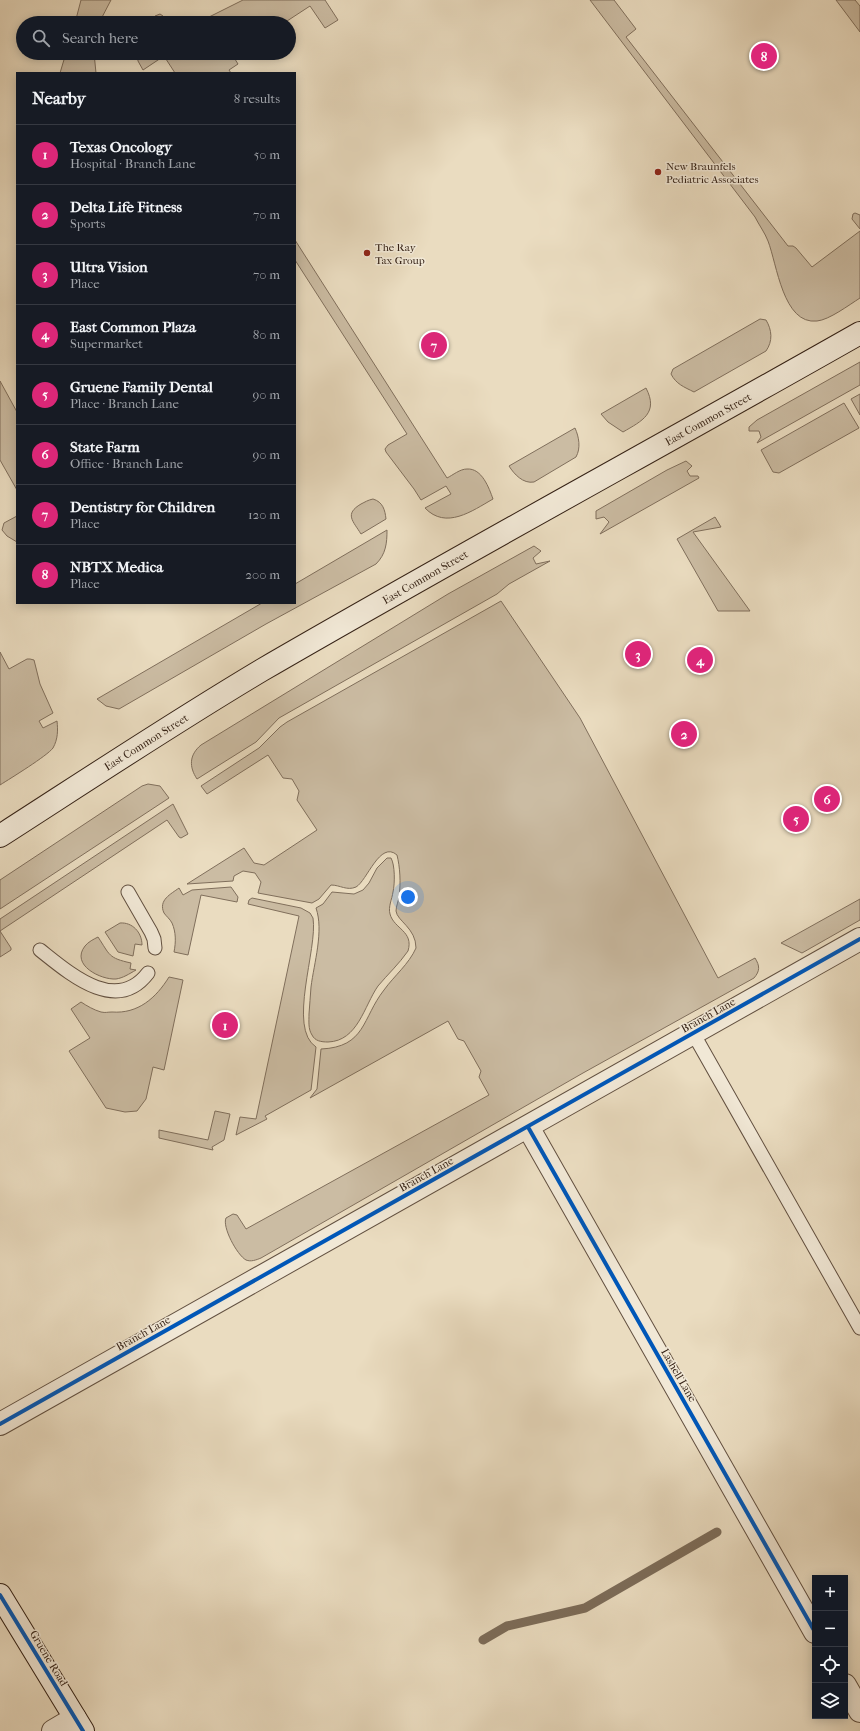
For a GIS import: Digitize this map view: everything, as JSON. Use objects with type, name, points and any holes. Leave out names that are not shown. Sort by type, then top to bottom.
[{"type":"street","name":"East Common Street","points":[[0,836],[151,738],[261,671],[435,571],[860,333]]},
{"type":"street","name":"Branch Lane","points":[[0,1424],[859,941]]},
{"type":"street","name":"Lashell Lane","points":[[528,1126],[812,1627]]},
{"type":"street","name":"Gruene Road","points":[[0,1595],[79,1725]]},
{"type":"street","points":[[848,1690],[860,1711]]},
{"type":"street","points":[[53,1731],[79,1725]]},
{"type":"lane","points":[[128,892],[151,932],[154,939],[155,948]]},
{"type":"lane","points":[[40,950],[77,979],[92,986],[114,991],[124,990],[135,986],[143,980],[148,973]]},
{"type":"lane","points":[[693,1033],[860,1328]]},
{"type":"shaded area","points":[[81,0],[111,0],[103,16],[77,16]]},
{"type":"shaded area","points":[[243,0],[325,0],[338,20],[325,28],[310,6],[295,16],[211,16]]},
{"type":"shaded area","points":[[590,0],[614,0],[636,29],[626,37],[788,246],[793,246],[796,248],[812,267],[860,231],[860,298],[839,312],[822,320],[806,320],[796,313],[789,304],[783,291],[768,241],[755,217]]},
{"type":"shaded area","points":[[836,0],[855,0],[860,6],[860,32]]},
{"type":"shaded area","points":[[64,60],[95,60],[96,72],[60,72]]},
{"type":"shaded area","points":[[138,60],[158,60],[143,70]]},
{"type":"shaded area","points":[[167,60],[236,60],[238,64],[229,70],[230,72],[174,72]]},
{"type":"shaded area","points":[[855,213],[860,215],[860,229],[852,219],[853,214]]},
{"type":"shaded area","points":[[296,242],[447,478],[457,472],[467,469],[477,472],[484,480],[493,499],[468,513],[450,518],[442,518],[425,508],[451,494],[446,486],[421,500],[385,449],[388,445],[407,434],[296,262]]},
{"type":"shaded area","points":[[760,319],[766,320],[770,328],[771,339],[766,351],[694,392],[681,385],[671,374],[673,369]]},
{"type":"shaded area","points":[[860,362],[860,385],[757,443],[761,437],[759,431],[749,431],[749,427],[757,420]]},
{"type":"shaded area","points":[[0,381],[16,410],[16,488],[0,460]]},
{"type":"shaded area","points":[[646,388],[651,404],[649,410],[642,420],[630,428],[623,432],[608,422],[601,414]]},
{"type":"shaded area","points":[[860,394],[860,415],[851,399]]},
{"type":"shaded area","points":[[844,403],[859,428],[779,473],[773,472],[761,450]]},
{"type":"shaded area","points":[[575,428],[579,442],[579,450],[576,457],[534,482],[523,480],[513,472],[509,466]]},
{"type":"shaded area","points":[[686,461],[692,466],[687,471],[690,476],[698,476],[699,478],[600,534],[609,522],[604,517],[596,519],[596,511],[667,470]]},
{"type":"shaded area","points":[[373,499],[379,502],[383,507],[386,519],[361,534],[353,521],[351,514],[361,504]]},
{"type":"shaded area","points":[[16,517],[16,541],[7,536],[2,530],[4,523]]},
{"type":"shaded area","points":[[715,517],[721,527],[693,532],[750,611],[718,611],[677,539]]},
{"type":"shaded area","points":[[387,530],[385,548],[382,556],[376,564],[266,624],[119,709],[106,706],[97,699],[260,604],[296,604],[296,583]]},
{"type":"shaded area","points":[[534,546],[541,551],[533,558],[536,564],[550,561],[509,584],[497,594],[279,718],[256,742],[197,779],[194,775],[192,757],[201,745],[448,594]]},
{"type":"shaded area","points":[[501,601],[580,718],[718,978],[755,958],[758,964],[758,971],[754,978],[583,1073],[261,1258],[248,1261],[242,1257],[231,1240],[226,1228],[226,1218],[233,1214],[237,1215],[246,1229],[489,1095],[479,1077],[481,1071],[464,1041],[458,1039],[448,1021],[310,1098],[317,1089],[321,1049],[336,1047],[347,1043],[355,1037],[377,1000],[405,965],[416,948],[413,935],[397,915],[396,911],[400,886],[397,855],[391,852],[385,853],[379,857],[356,887],[347,888],[331,885],[319,899],[312,903],[258,893],[261,882],[255,873],[243,871],[234,876],[233,881],[187,884],[244,848],[254,863],[264,865],[317,830],[297,800],[299,791],[292,779],[283,778],[268,755],[207,794],[201,786],[259,748],[287,722]]},
{"type":"shaded area","points":[[0,652],[9,669],[27,659],[34,660],[40,684],[53,713],[39,721],[43,728],[57,721],[58,728],[56,741],[53,748],[49,752],[0,785]]},
{"type":"shaded area","points":[[148,784],[160,786],[169,798],[0,909],[0,880],[142,786]]},
{"type":"shaded area","points":[[173,804],[188,834],[181,838],[179,837],[167,820],[0,931],[0,919]]},
{"type":"shaded area","points":[[387,858],[391,858],[394,874],[394,888],[389,909],[390,914],[395,923],[406,934],[409,944],[408,951],[378,986],[359,1021],[346,1036],[338,1040],[328,1042],[318,1041],[313,1037],[309,1028],[311,987],[319,937],[316,908],[323,904],[332,892],[354,894],[363,890],[369,883],[377,868]]},
{"type":"shaded area","points":[[231,887],[238,897],[237,902],[201,895],[188,955],[174,952],[175,933],[172,923],[164,913],[163,908],[166,898],[179,888],[183,895],[192,890]]},
{"type":"shaded area","points":[[252,898],[301,908],[310,913],[313,918],[312,949],[306,987],[304,1023],[308,1037],[316,1047],[311,1090],[265,1116],[267,1119],[236,1135],[240,1117],[256,1119],[299,916],[248,904],[249,900]]},
{"type":"shaded area","points":[[860,899],[860,920],[802,953],[781,943]]},
{"type":"shaded area","points":[[120,923],[128,924],[136,929],[142,940],[142,945],[135,944],[133,956],[118,952],[105,932]]},
{"type":"shaded area","points":[[0,931],[11,950],[0,957]]},
{"type":"shaded area","points":[[98,937],[110,955],[131,963],[130,969],[136,970],[124,977],[110,979],[89,970],[81,959],[81,953],[86,945]]},
{"type":"shaded area","points":[[169,977],[183,980],[164,1070],[153,1067],[146,1099],[137,1111],[125,1112],[106,1108],[69,1051],[90,1038],[71,1009],[81,1002],[101,1012],[121,1012],[130,1010],[152,998]]},
{"type":"shaded area","points":[[215,1111],[230,1114],[224,1140],[212,1147],[213,1150],[159,1138],[159,1130],[208,1140]]},
{"type":"waterway","points":[[483,1640],[507,1626],[585,1608],[717,1532]]},
{"type":"cycle path","points":[[0,1424],[860,939]]},
{"type":"cycle path","points":[[528,1127],[812,1627]]},
{"type":"cycle path","points":[[0,1595],[83,1731]]},
{"type":"place","name":"NBTX Medica","points":[[764,56]]},
{"type":"place","name":"New Braunfels Pediatric Associates","points":[[658,172]]},
{"type":"place","name":"The Ray Tax Group","points":[[367,253]]},
{"type":"place","name":"Dentistry for Children","points":[[434,345]]},
{"type":"place","name":"Ultra Vision","points":[[638,654]]},
{"type":"place","name":"East Common Plaza","points":[[700,660]]},
{"type":"place","name":"Delta Life Fitness","points":[[684,734]]},
{"type":"place","name":"State Farm","points":[[827,799]]},
{"type":"place","name":"Gruene Family Dental","points":[[796,819]]},
{"type":"place","name":"Texas Oncology","points":[[225,1025]]}]
